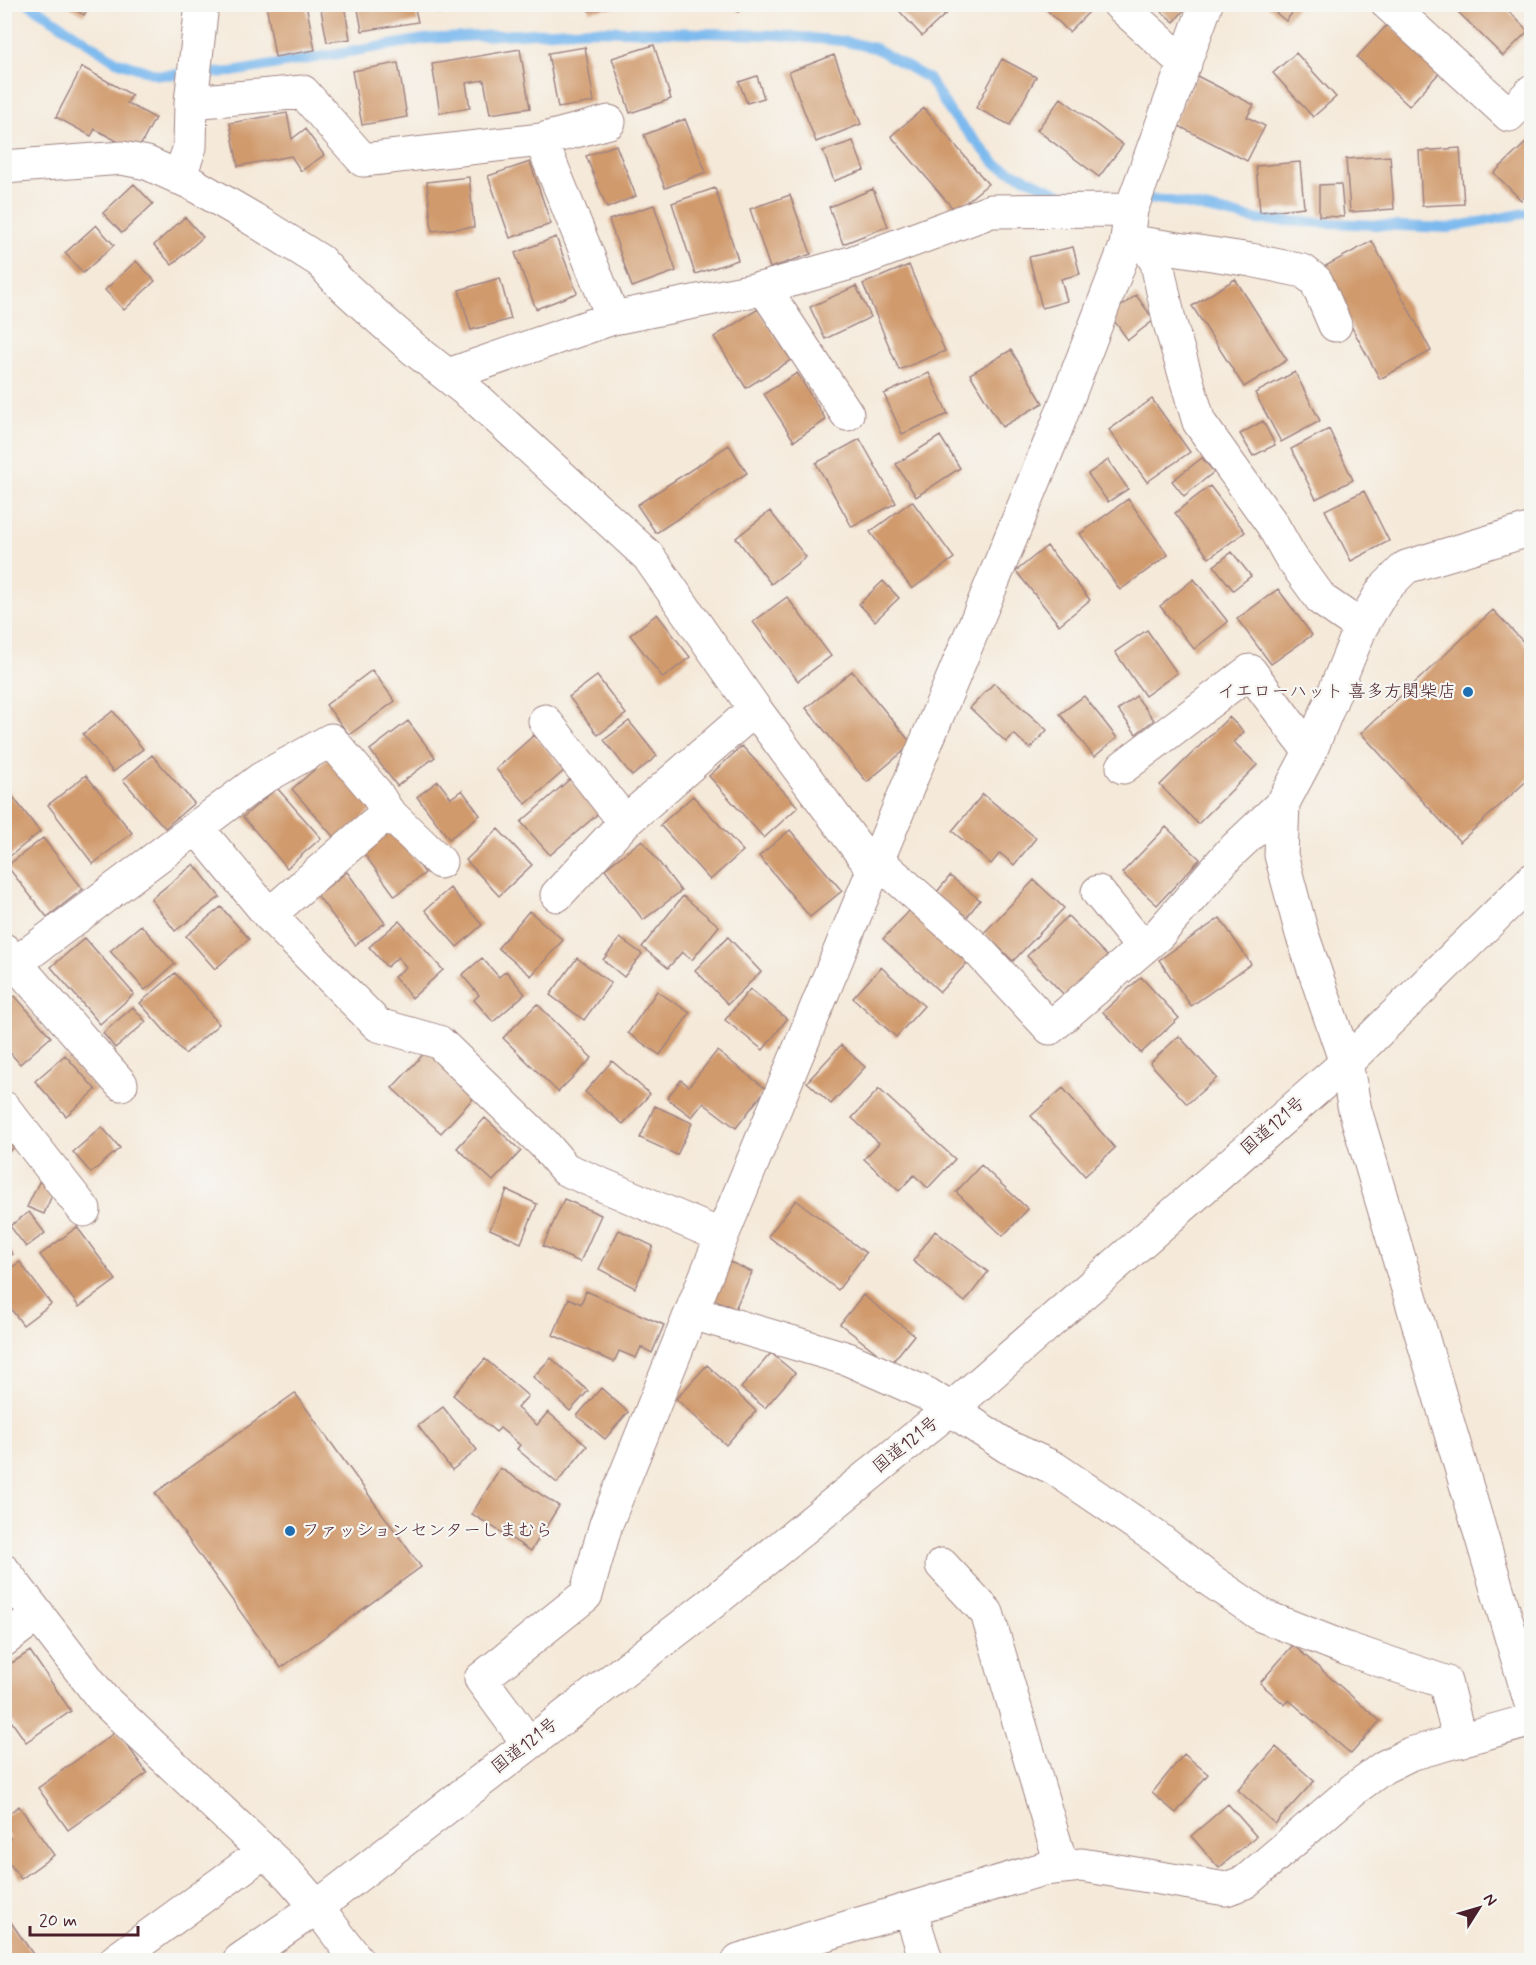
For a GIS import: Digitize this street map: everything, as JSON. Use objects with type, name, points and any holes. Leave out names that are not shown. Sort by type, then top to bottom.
[{"type":"main road","points":[[179,178],[190,147],[191,102],[202,4]]},
{"type":"main road","points":[[1119,4],[1185,64]]},
{"type":"main road","points":[[528,1743],[481,1679],[585,1595],[606,1524],[722,1236],[1050,442],[1136,245],[1131,210],[1206,4]]},
{"type":"main road","points":[[1388,4],[1509,116],[1532,91]]},
{"type":"main road","points":[[191,102],[303,92],[363,160],[541,140],[609,122]]},
{"type":"main road","points":[[541,140],[613,318]]},
{"type":"main road","points":[[4,167],[122,158],[147,163],[253,219],[320,261],[339,282],[381,320],[486,406],[648,556],[755,709],[875,865],[976,948],[1050,1028],[1159,934],[1229,854],[1283,803],[1310,752],[1360,627],[1383,590],[1406,567],[1532,530]]},
{"type":"main road","points":[[448,375],[613,318],[764,288],[854,262],[991,211],[1131,210]]},
{"type":"main road","points":[[1136,245],[1251,260],[1303,271],[1316,281],[1335,324]]},
{"type":"main road","points":[[1136,245],[1157,263],[1169,320],[1199,422],[1272,524],[1290,556],[1322,600],[1360,627]]},
{"type":"main road","points":[[764,288],[847,414]]},
{"type":"main road","points":[[1123,767],[1250,671],[1310,752]]},
{"type":"main road","points":[[557,895],[626,822],[755,709]]},
{"type":"main road","points":[[545,721],[626,822]]},
{"type":"main road","points":[[121,1084],[8,962],[197,828],[261,779],[331,740],[376,793],[388,812],[440,862]]},
{"type":"main road","points":[[1283,803],[1281,855],[1302,934],[1346,1063],[1359,1122],[1532,1707]]},
{"type":"main road","points":[[269,915],[388,812]]},
{"type":"main road","points":[[197,828],[269,915],[378,1025],[439,1042],[544,1144],[564,1169],[722,1236]]},
{"type":"main road","name":"国道121号","points":[[240,1960],[317,1907],[712,1603],[951,1408],[1346,1063],[1532,880]]},
{"type":"main road","points":[[1098,892],[1143,948]]},
{"type":"main road","points":[[4,1108],[84,1210]]},
{"type":"main road","points":[[692,1313],[848,1359],[927,1394],[1008,1447],[1054,1468],[1157,1538],[1210,1580],[1263,1616],[1347,1649],[1445,1682],[1460,1741]]},
{"type":"main road","points":[[942,1565],[987,1613],[1062,1867]]},
{"type":"main road","points":[[4,1571],[102,1698],[290,1876],[357,1960]]},
{"type":"main road","points":[[4,1640],[38,1614]]},
{"type":"main road","points":[[739,1960],[1043,1869],[1082,1864],[1226,1889],[1245,1882],[1354,1789],[1384,1767],[1410,1755],[1532,1720]]},
{"type":"main road","points":[[116,1960],[265,1851]]},
{"type":"main road","points":[[910,1909],[926,1960]]},
{"type":"building","points":[[65,4],[90,4],[84,15]]},
{"type":"building","points":[[266,4],[306,4],[315,50],[275,57]]},
{"type":"building","points":[[320,4],[344,4],[350,39],[327,42]]},
{"type":"building","points":[[357,4],[414,4],[418,22],[362,31]]},
{"type":"building","points":[[436,4],[486,4],[486,6],[438,14]]},
{"type":"building","points":[[588,4],[617,4],[618,6],[589,11]]},
{"type":"building","points":[[732,4],[748,4],[738,12]]},
{"type":"building","points":[[893,4],[948,4],[951,9],[922,36]]},
{"type":"building","points":[[1041,4],[1091,4],[1094,7],[1069,32]]},
{"type":"building","points":[[1152,4],[1189,4],[1174,22]]},
{"type":"building","points":[[1265,4],[1299,4],[1286,21]]},
{"type":"building","points":[[1450,4],[1502,4],[1528,31],[1503,56]]},
{"type":"building","points":[[1389,23],[1441,71],[1409,106],[1357,57]]},
{"type":"building","points":[[654,45],[671,99],[630,113],[612,58]]},
{"type":"building","points":[[585,47],[594,102],[558,108],[548,53]]},
{"type":"building","points":[[520,49],[530,108],[490,114],[484,80],[466,83],[470,108],[440,113],[432,64]]},
{"type":"building","points":[[1296,53],[1336,97],[1313,117],[1273,73]]},
{"type":"building","points":[[834,55],[861,124],[816,142],[789,72]]},
{"type":"building","points":[[1002,59],[1036,77],[1010,125],[976,108]]},
{"type":"building","points":[[398,63],[407,117],[362,125],[352,71]]},
{"type":"building","points":[[82,67],[132,95],[127,103],[155,118],[137,152],[95,129],[91,136],[56,117]]},
{"type":"building","points":[[757,76],[764,98],[747,103],[739,82]]},
{"type":"building","points":[[1197,76],[1254,105],[1247,117],[1265,126],[1247,161],[1173,123]]},
{"type":"building","points":[[1061,98],[1123,145],[1099,177],[1037,130]]},
{"type":"building","points":[[924,108],[988,184],[955,211],[891,136]]},
{"type":"building","points":[[287,113],[292,139],[305,129],[324,155],[301,171],[291,156],[238,166],[230,123]]},
{"type":"building","points":[[685,119],[706,172],[665,188],[644,135]]},
{"type":"building","points":[[1532,137],[1532,190],[1521,200],[1494,173]]},
{"type":"building","points":[[853,141],[864,170],[834,181],[823,151]]},
{"type":"building","points":[[616,145],[636,196],[607,208],[586,156]]},
{"type":"building","points":[[1460,148],[1464,204],[1422,206],[1419,151]]},
{"type":"building","points":[[1390,156],[1394,209],[1350,212],[1346,159]]},
{"type":"building","points":[[530,162],[551,224],[510,238],[488,176]]},
{"type":"building","points":[[1300,162],[1304,207],[1260,212],[1256,166]]},
{"type":"building","points":[[469,177],[474,227],[432,231],[427,182]]},
{"type":"building","points":[[134,184],[153,204],[122,233],[103,213]]},
{"type":"building","points":[[1341,184],[1344,217],[1319,216],[1319,185]]},
{"type":"building","points":[[715,188],[738,260],[695,274],[672,203]]},
{"type":"building","points":[[873,189],[888,226],[843,244],[829,207]]},
{"type":"building","points":[[790,195],[811,254],[770,268],[750,209]]},
{"type":"building","points":[[654,205],[676,271],[632,287],[609,220]]},
{"type":"building","points":[[185,217],[203,237],[172,265],[154,245]]},
{"type":"building","points":[[96,225],[114,245],[83,273],[65,253]]},
{"type":"building","points":[[556,237],[577,293],[536,309],[515,253]]},
{"type":"building","points":[[1372,241],[1431,351],[1380,379],[1320,269]]},
{"type":"building","points":[[1073,247],[1080,274],[1061,279],[1067,301],[1042,308],[1029,257]]},
{"type":"building","points":[[136,261],[155,281],[124,310],[105,290]]},
{"type":"building","points":[[909,265],[945,351],[899,370],[863,284]]},
{"type":"building","points":[[500,278],[511,319],[471,330],[459,290]]},
{"type":"building","points":[[1235,279],[1287,360],[1244,387],[1192,306]]},
{"type":"building","points":[[856,286],[871,317],[825,339],[810,307]]},
{"type":"building","points":[[1136,295],[1154,320],[1128,340],[1110,315]]},
{"type":"building","points":[[758,309],[791,360],[746,388],[714,337]]},
{"type":"building","points":[[1011,350],[1043,403],[1002,427],[970,374]]},
{"type":"building","points":[[1295,372],[1320,421],[1281,442],[1255,393]]},
{"type":"building","points":[[797,373],[826,420],[794,441],[764,394]]},
{"type":"building","points":[[929,373],[948,414],[902,434],[884,394]]},
{"type":"building","points":[[1152,399],[1190,452],[1147,482],[1109,430]]},
{"type":"building","points":[[1263,421],[1275,445],[1253,456],[1240,434]]},
{"type":"building","points":[[1329,429],[1353,480],[1316,499],[1291,449]]},
{"type":"building","points":[[940,436],[960,468],[916,497],[896,464]]},
{"type":"building","points":[[860,439],[896,503],[852,527],[816,463]]},
{"type":"building","points":[[729,445],[747,473],[656,533],[637,505]]},
{"type":"building","points":[[1202,458],[1214,472],[1184,496],[1172,481]]},
{"type":"building","points":[[1108,460],[1128,489],[1108,502],[1088,474]]},
{"type":"building","points":[[1210,486],[1245,532],[1209,558],[1175,513]]},
{"type":"building","points":[[1364,491],[1389,541],[1351,561],[1325,510]]},
{"type":"building","points":[[1128,499],[1168,555],[1120,590],[1080,534]]},
{"type":"building","points":[[912,501],[954,558],[912,589],[870,532]]},
{"type":"building","points":[[770,511],[806,557],[771,584],[736,538]]},
{"type":"building","points":[[1047,546],[1090,600],[1059,625],[1016,571]]},
{"type":"building","points":[[1232,552],[1251,576],[1233,590],[1214,566]]},
{"type":"building","points":[[1194,579],[1228,622],[1194,649],[1160,606]]},
{"type":"building","points":[[883,581],[899,598],[875,621],[859,604]]},
{"type":"building","points":[[1278,589],[1312,635],[1271,664],[1237,619]]},
{"type":"building","points":[[787,597],[831,656],[798,681],[753,622]]},
{"type":"building","name":"イエローハット 喜多方関柴店","points":[[1493,610],[1532,651],[1532,776],[1460,842],[1361,733]]},
{"type":"building","points":[[657,614],[690,657],[663,678],[630,635]]},
{"type":"building","points":[[1147,630],[1177,673],[1145,696],[1115,652]]},
{"type":"building","points":[[372,670],[395,701],[349,735],[326,705]]},
{"type":"building","points":[[852,671],[912,744],[867,782],[806,708]]},
{"type":"building","points":[[597,676],[626,714],[598,735],[569,697]]},
{"type":"building","points":[[994,683],[1047,730],[1030,749],[1014,734],[1006,742],[970,708]]},
{"type":"building","points":[[1084,696],[1117,738],[1094,757],[1060,714]]},
{"type":"building","points":[[1136,696],[1154,720],[1136,734],[1118,710]]},
{"type":"building","points":[[113,711],[143,749],[113,772],[83,734]]},
{"type":"building","points":[[1229,717],[1244,732],[1234,742],[1257,765],[1198,824],[1160,785]]},
{"type":"building","points":[[408,721],[435,757],[397,786],[370,750]]},
{"type":"building","points":[[629,721],[657,756],[632,776],[604,740]]},
{"type":"building","points":[[534,735],[565,770],[526,804],[496,769]]},
{"type":"building","points":[[742,746],[798,807],[764,838],[709,776]]},
{"type":"building","points":[[152,755],[194,803],[165,828],[123,780]]},
{"type":"building","points":[[328,758],[373,809],[337,841],[292,789]]},
{"type":"building","points":[[86,775],[132,833],[93,864],[48,805]]},
{"type":"building","points":[[570,779],[599,813],[550,855],[521,822]]},
{"type":"building","points":[[438,781],[451,798],[462,790],[480,815],[449,839],[417,797]]},
{"type":"building","points":[[6,788],[40,832],[4,861],[4,789]]},
{"type":"building","points":[[277,788],[321,838],[287,868],[243,817]]},
{"type":"building","points":[[983,794],[1036,838],[1014,865],[1000,853],[991,864],[952,831]]},
{"type":"building","points":[[693,796],[743,851],[710,880],[660,825]]},
{"type":"building","points":[[389,824],[425,873],[395,896],[359,847]]},
{"type":"building","points":[[1166,827],[1200,859],[1157,905],[1122,873]]},
{"type":"building","points":[[498,829],[532,865],[499,896],[466,860]]},
{"type":"building","points":[[790,830],[842,891],[810,917],[759,856]]},
{"type":"building","points":[[43,838],[83,889],[47,917],[7,866]]},
{"type":"building","points":[[642,840],[681,891],[643,920],[605,869]]},
{"type":"building","points":[[194,864],[220,897],[175,931],[151,899]]},
{"type":"building","points":[[347,872],[385,923],[355,945],[317,895]]},
{"type":"building","points":[[950,876],[980,900],[963,922],[932,898]]},
{"type":"building","points":[[1034,880],[1064,908],[1013,961],[984,933]]},
{"type":"building","points":[[450,888],[482,925],[457,947],[425,910]]},
{"type":"building","points":[[683,896],[719,926],[692,960],[682,952],[668,968],[642,947]]},
{"type":"building","points":[[221,907],[249,939],[215,969],[186,936]]},
{"type":"building","points":[[911,909],[967,963],[940,992],[883,939]]},
{"type":"building","points":[[529,911],[563,940],[531,976],[498,948]]},
{"type":"building","points":[[1068,916],[1109,958],[1067,998],[1027,956]]},
{"type":"building","points":[[1220,918],[1251,964],[1191,1006],[1159,960]]},
{"type":"building","points":[[399,921],[443,970],[412,998],[394,977],[406,967],[398,957],[387,967],[369,947]]},
{"type":"building","points":[[141,925],[175,964],[145,990],[110,951]]},
{"type":"building","points":[[728,937],[761,972],[728,1004],[695,970]]},
{"type":"building","points":[[85,938],[134,994],[100,1024],[51,967]]},
{"type":"building","points":[[620,938],[642,954],[624,977],[603,960]]},
{"type":"building","points":[[482,958],[499,977],[506,971],[525,994],[493,1022],[474,1000],[479,995],[462,975]]},
{"type":"building","points":[[577,958],[611,983],[584,1020],[550,995]]},
{"type":"building","points":[[881,967],[924,1006],[896,1037],[853,998]]},
{"type":"building","points":[[175,973],[219,1024],[185,1054],[140,1003]]},
{"type":"building","points":[[1141,977],[1179,1018],[1141,1053],[1103,1012]]},
{"type":"building","points":[[750,989],[787,1019],[763,1050],[725,1020]]},
{"type":"building","points":[[657,991],[690,1013],[660,1055],[628,1033]]},
{"type":"building","points":[[15,996],[51,1037],[20,1064],[4,1046],[4,1005]]},
{"type":"building","points":[[537,1004],[592,1058],[558,1092],[503,1038]]},
{"type":"building","points":[[133,1007],[146,1022],[115,1048],[103,1033]]},
{"type":"building","points":[[1179,1036],[1217,1078],[1187,1104],[1150,1063]]},
{"type":"building","points":[[841,1045],[865,1067],[831,1104],[807,1082]]},
{"type":"building","points":[[428,1049],[477,1094],[441,1133],[392,1088]]},
{"type":"building","points":[[717,1051],[766,1089],[736,1128],[703,1103],[692,1117],[667,1098],[681,1080],[689,1086]]},
{"type":"building","points":[[65,1055],[96,1090],[66,1116],[35,1081]]},
{"type":"building","points":[[612,1061],[650,1094],[623,1124],[585,1092]]},
{"type":"building","points":[[1063,1088],[1115,1148],[1085,1176],[1031,1116]]},
{"type":"building","points":[[879,1089],[955,1159],[928,1188],[914,1175],[899,1191],[864,1159],[879,1143],[852,1118]]},
{"type":"building","points":[[655,1106],[692,1123],[677,1155],[640,1138]]},
{"type":"building","points":[[4,1114],[25,1138],[4,1156]]},
{"type":"building","points":[[485,1118],[521,1151],[493,1181],[457,1148]]},
{"type":"building","points":[[102,1127],[120,1148],[91,1173],[73,1152]]},
{"type":"building","points":[[981,1165],[1028,1209],[1003,1236],[956,1192]]},
{"type":"building","points":[[39,1182],[55,1188],[44,1214],[27,1207]]},
{"type":"building","points":[[507,1190],[537,1204],[521,1243],[490,1229]]},
{"type":"building","points":[[564,1199],[601,1215],[580,1262],[543,1246]]},
{"type":"building","points":[[796,1200],[866,1253],[838,1290],[768,1236]]},
{"type":"building","points":[[29,1212],[45,1233],[26,1247],[10,1226]]},
{"type":"building","points":[[77,1227],[116,1280],[79,1307],[40,1255]]},
{"type":"building","points":[[619,1230],[653,1246],[635,1288],[599,1269]]},
{"type":"building","points":[[935,1231],[988,1272],[965,1302],[913,1261]]},
{"type":"building","points":[[4,1244],[13,1254],[4,1260]]},
{"type":"building","points":[[20,1262],[51,1304],[23,1325],[4,1300],[4,1273]]},
{"type":"building","points":[[730,1262],[752,1272],[735,1309],[712,1298]]},
{"type":"building","points":[[586,1291],[664,1325],[652,1353],[641,1347],[636,1358],[619,1351],[614,1362],[553,1335],[569,1298],[581,1304]]},
{"type":"building","points":[[863,1295],[914,1335],[891,1364],[840,1324]]},
{"type":"building","points":[[771,1353],[795,1373],[765,1408],[741,1388]]},
{"type":"building","points":[[551,1358],[588,1391],[570,1411],[533,1377]]},
{"type":"building","points":[[485,1359],[528,1396],[517,1408],[537,1425],[548,1412],[587,1446],[557,1483],[517,1449],[520,1445],[500,1428],[496,1432],[453,1395]]},
{"type":"building","points":[[707,1365],[756,1411],[726,1445],[676,1399]]},
{"type":"building","points":[[601,1388],[628,1412],[605,1439],[577,1416]]},
{"type":"building","points":[[295,1393],[421,1567],[281,1668],[155,1493]]},
{"type":"building","points":[[443,1407],[477,1450],[452,1470],[418,1426]]},
{"type":"building","points":[[500,1468],[559,1506],[531,1551],[472,1514]]},
{"type":"building","points":[[1293,1645],[1380,1721],[1351,1754],[1289,1700],[1285,1705],[1260,1683]]},
{"type":"building","points":[[30,1651],[71,1711],[26,1742],[4,1711],[4,1668]]},
{"type":"building","points":[[117,1731],[147,1773],[68,1830],[38,1788]]},
{"type":"building","points":[[1276,1747],[1314,1781],[1275,1824],[1238,1790]]},
{"type":"building","points":[[1184,1754],[1208,1774],[1176,1813],[1152,1793]]},
{"type":"building","points":[[1228,1804],[1256,1836],[1219,1868],[1191,1836]]},
{"type":"building","points":[[19,1806],[54,1855],[21,1879],[4,1856],[4,1842],[10,1838],[4,1830],[4,1817]]},
{"type":"building","points":[[8,1918],[37,1960],[5,1960],[5,1921]]},
{"type":"waterway","points":[[29,4],[116,61],[158,75],[232,72],[425,39],[590,30],[777,35],[842,41],[875,48],[929,79],[952,115],[997,165],[1063,195],[1073,195]]},
{"type":"waterway","points":[[1140,199],[1166,200],[1259,220],[1448,228],[1532,212]]},
{"type":"place","name":"イエローハット 喜多方関柴店","points":[[1468,692]]},
{"type":"place","name":"ファッションセンターしまむら","points":[[290,1531]]}]
